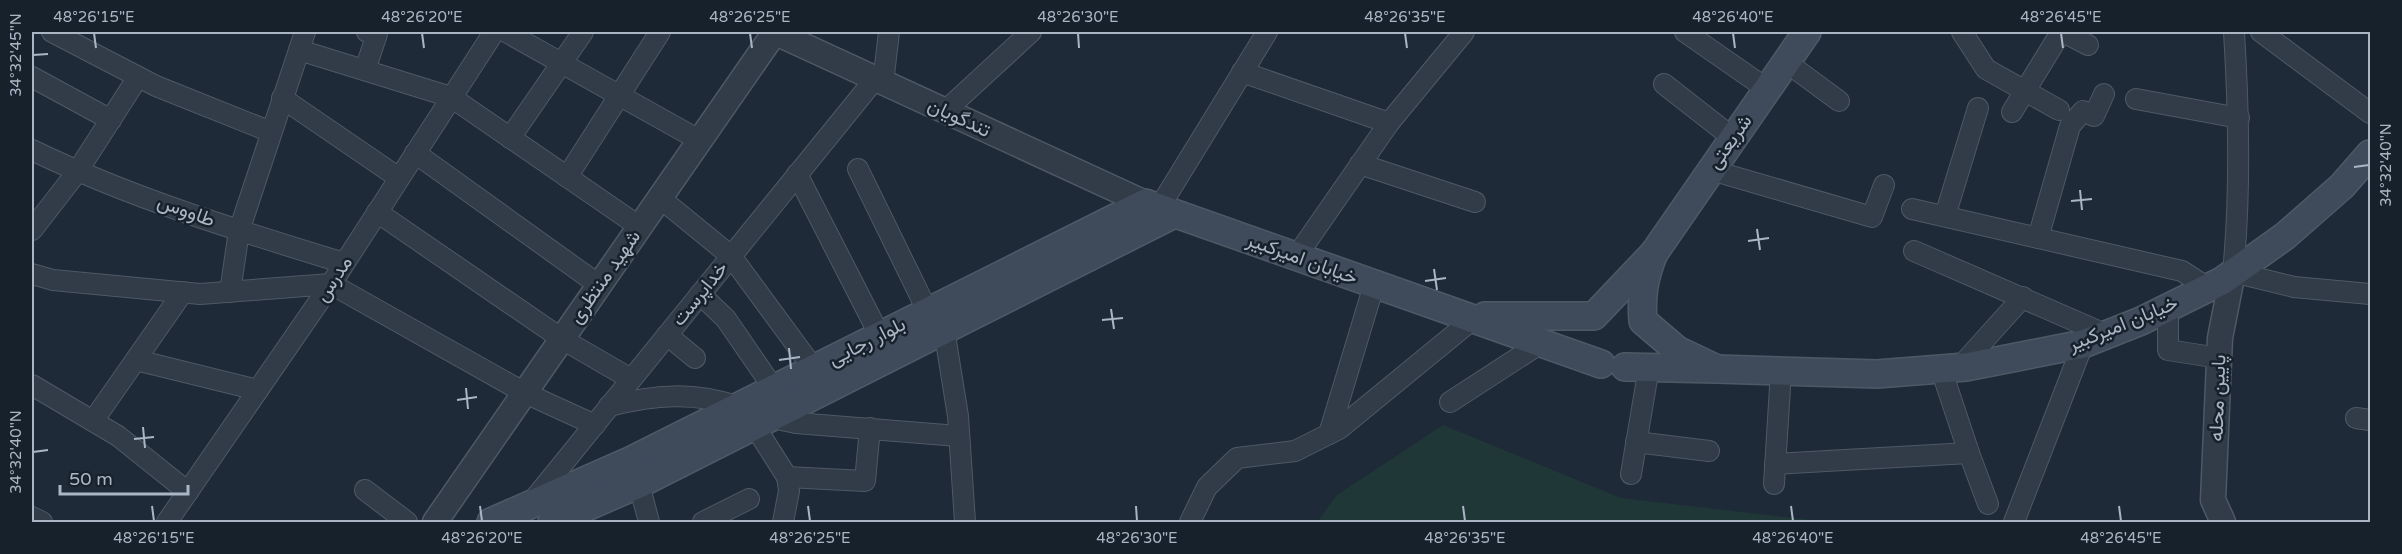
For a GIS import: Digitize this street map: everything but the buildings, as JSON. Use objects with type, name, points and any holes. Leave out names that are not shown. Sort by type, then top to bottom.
[{"type":"main road","name":"شریعتی","points":[[1654,253],[1807,32]]},
{"type":"main road","name":"خیابان امیرکبیر","points":[[1159,208],[1541,344],[1625,366],[1877,374],[1950,368],[2094,339],[2168,308],[2208,288],[2285,236],[2342,186],[2370,154]]},
{"type":"main road","name":"بلوار رجایی","points":[[491,522],[526,509],[600,488],[753,416],[936,320],[1159,208]]},
{"type":"main road","points":[[1654,253],[1645,275],[1642,298],[1647,345],[1639,358],[1625,366],[1595,359],[1587,346],[1586,330],[1594,316],[1654,253]]},
{"type":"main road","points":[[1466,318],[1594,316],[1616,306],[1631,310],[1677,350],[1717,369]]},
{"type":"main road","name":"بلوار رجایی","points":[[552,522],[600,488],[639,484],[753,416],[774,389],[880,336],[936,320]]},
{"type":"street","points":[[52,32],[138,77],[272,132]]},
{"type":"street","points":[[365,70],[377,34],[367,32]]},
{"type":"street","name":"مدرس","points":[[168,522],[331,284],[494,32]]},
{"type":"street","points":[[506,32],[699,140]]},
{"type":"street","points":[[510,138],[583,32]]},
{"type":"street","name":"تندگویان","points":[[774,32],[1159,208]]},
{"type":"street","name":"شهید منتظری","points":[[435,522],[774,32]]},
{"type":"street","points":[[879,81],[889,32]]},
{"type":"street","points":[[945,111],[1031,32]]},
{"type":"street","points":[[1159,208],[1267,32]]},
{"type":"street","points":[[1296,257],[1389,123],[1464,32]]},
{"type":"street","points":[[1685,32],[1767,89]]},
{"type":"street","points":[[1962,32],[1986,69],[2059,110]]},
{"type":"street","points":[[2012,112],[2062,32],[2088,45]]},
{"type":"street","points":[[2234,32],[2239,118],[2238,219],[2234,272],[2294,287],[2370,294]]},
{"type":"street","points":[[2261,32],[2370,113]]},
{"type":"street","points":[[567,177],[619,95],[654,34]]},
{"type":"street","points":[[230,292],[239,231],[302,41],[365,70],[451,97],[640,227]]},
{"type":"street","points":[[1786,62],[1839,101]]},
{"type":"street","points":[[1242,72],[1389,123]]},
{"type":"street","points":[[32,77],[111,120]]},
{"type":"street","points":[[32,230],[77,172],[138,77]]},
{"type":"street","name":"خداپرست","points":[[526,509],[797,174],[879,81]]},
{"type":"street","points":[[1664,84],[1733,138]]},
{"type":"street","points":[[2038,238],[2070,126],[2083,111],[2094,116],[2104,94]]},
{"type":"street","points":[[282,98],[399,178]]},
{"type":"street","points":[[2136,99],[2239,118]]},
{"type":"street","points":[[1945,216],[1977,108]]},
{"type":"street","name":"طاووس","points":[[32,150],[77,172],[239,231],[344,263]]},
{"type":"street","points":[[415,153],[599,285]]},
{"type":"street","points":[[1360,164],[1475,202]]},
{"type":"street","points":[[858,169],[936,320],[958,416],[965,522]]},
{"type":"street","points":[[1711,170],[1872,217],[1884,185]]},
{"type":"street","points":[[797,174],[880,336]]},
{"type":"street","points":[[660,198],[731,256],[814,369]]},
{"type":"street","points":[[1912,209],[2182,271],[2208,288]]},
{"type":"street","points":[[377,212],[562,339],[631,379]]},
{"type":"street","points":[[1914,251],[2023,297],[2094,339],[2014,522]]},
{"type":"street","name":"پایین محله","points":[[2223,522],[2213,500],[2219,358],[2220,338],[2234,272]]},
{"type":"street","points":[[32,274],[52,280],[183,292],[230,292],[331,284],[525,393],[595,425]]},
{"type":"street","points":[[1329,434],[1374,285]]},
{"type":"street","points":[[93,422],[183,292]]},
{"type":"street","points":[[700,294],[726,319],[774,389]]},
{"type":"street","points":[[1988,504],[1969,453],[1950,368],[2023,297]]},
{"type":"street","points":[[2168,308],[2168,350],[2219,358]]},
{"type":"street","points":[[1190,522],[1207,487],[1237,458],[1295,451],[1339,429],[1466,318]]},
{"type":"street","points":[[667,335],[695,358]]},
{"type":"street","points":[[1450,402],[1541,344]]},
{"type":"street","points":[[136,360],[258,390]]},
{"type":"street","points":[[1625,366],[1636,442],[1630,474]]},
{"type":"street","points":[[1774,484],[1781,371]]},
{"type":"street","points":[[32,385],[118,436],[188,492]]},
{"type":"street","points":[[609,406],[647,397],[677,395],[714,398],[753,416],[796,423],[958,436]]},
{"type":"street","points":[[753,416],[787,477],[789,491],[783,522]]},
{"type":"street","points":[[787,477],[865,481],[870,429]]},
{"type":"street","points":[[1636,442],[1709,451]]},
{"type":"street","points":[[1775,464],[1969,453]]},
{"type":"street","points":[[639,484],[649,522]]},
{"type":"street","points":[[365,490],[407,522]]},
{"type":"street","points":[[703,522],[748,499]]},
{"type":"street","points":[[32,517],[42,522]]},
{"type":"green space","points":[[1443,425],[1621,498],[1828,522],[1317,522],[1337,495]]}]
